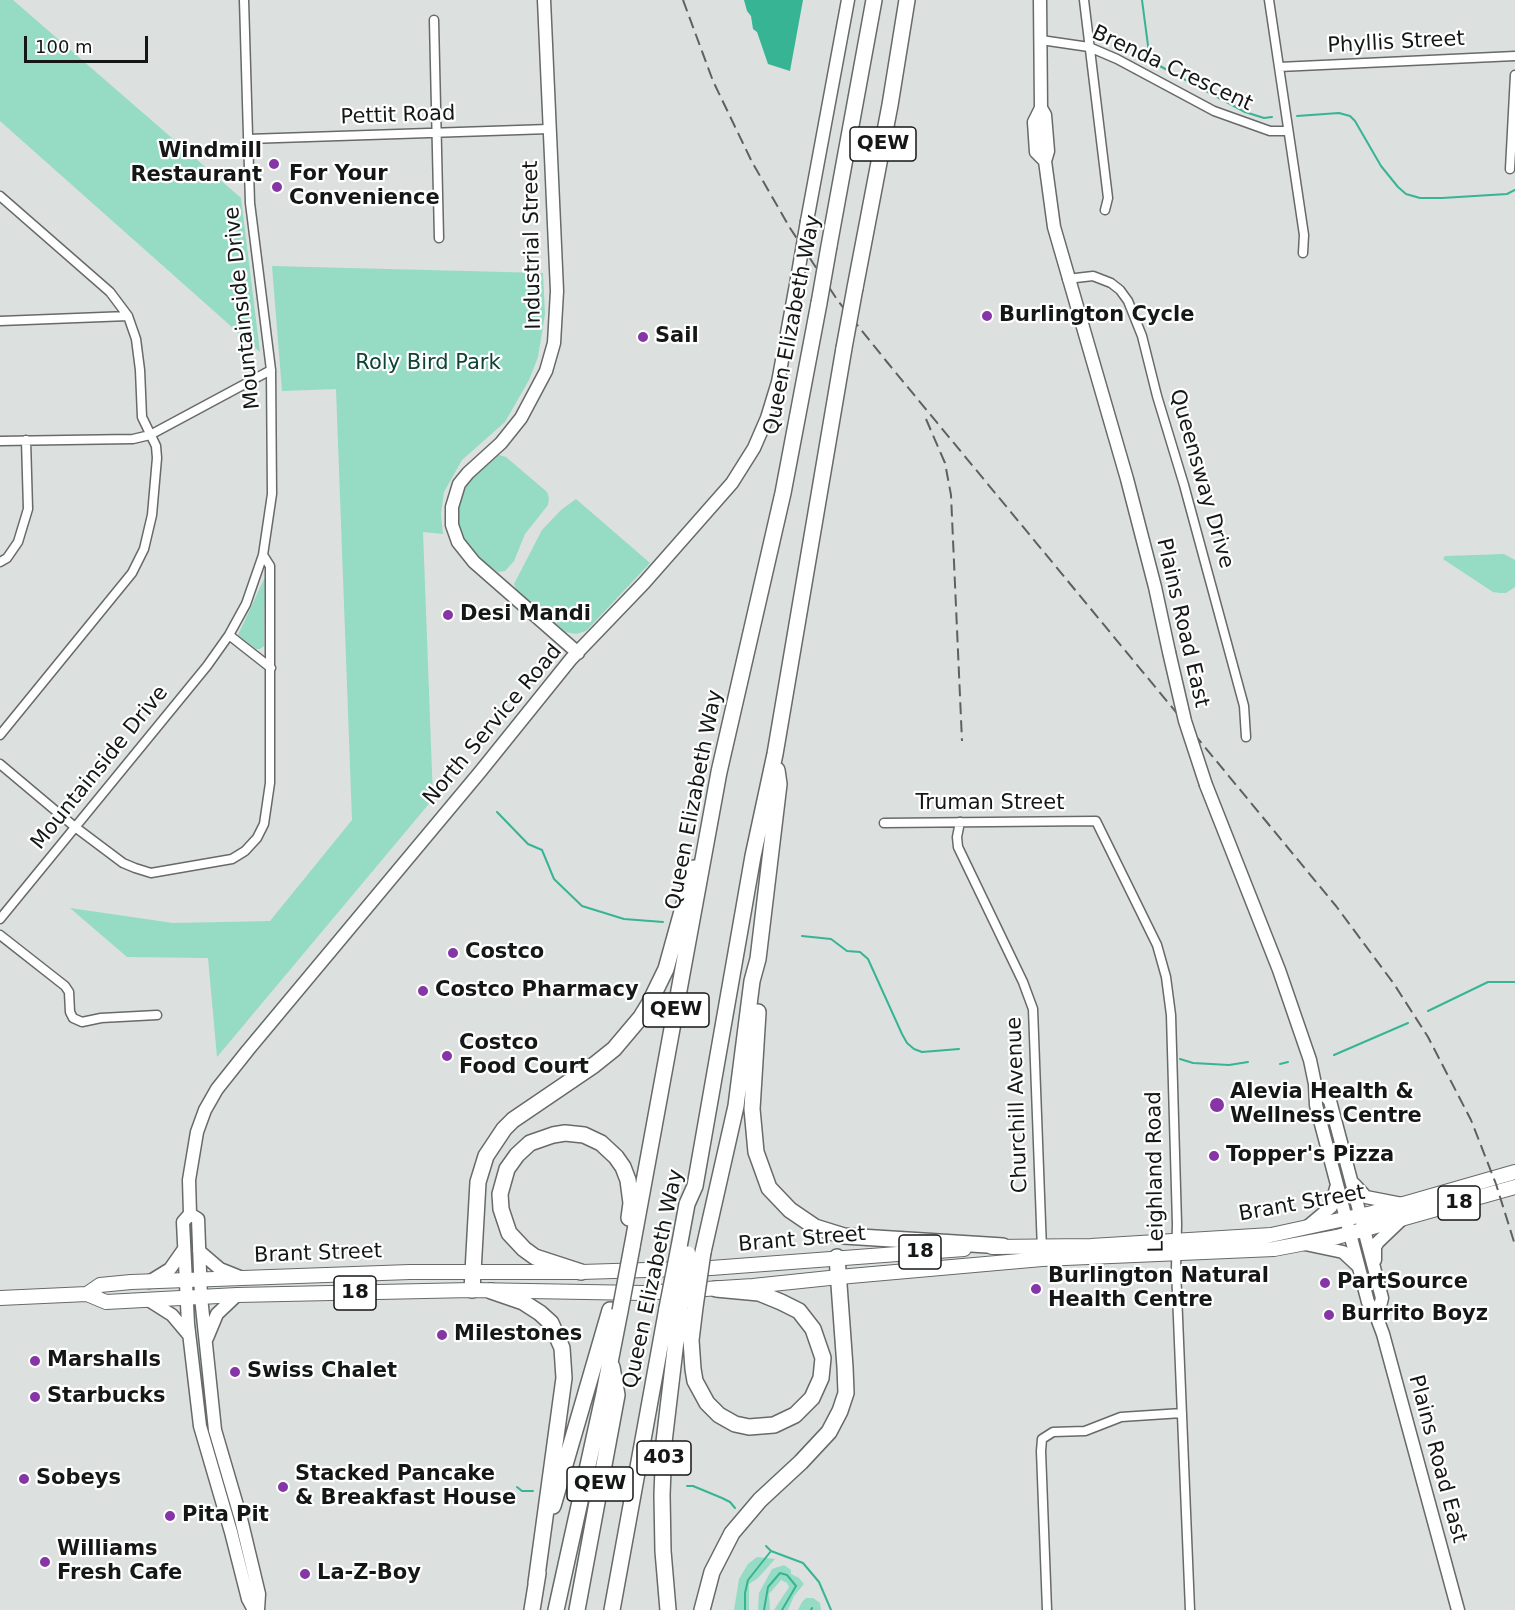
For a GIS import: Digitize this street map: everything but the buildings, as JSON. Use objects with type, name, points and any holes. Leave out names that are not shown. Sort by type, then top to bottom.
[{"type":"highway","name":"Queen Elizabeth Way","points":[[577,1610],[617,1395],[611,1359],[615,1310],[719,772],[783,493],[874,0]]},
{"type":"highway","name":"Queen Elizabeth Way","points":[[612,1610],[681,1307],[690,1251],[687,1204],[695,1186],[753,856],[775,754],[844,348],[890,105],[907,0]]},
{"type":"highway","points":[[716,1289],[759,1293],[782,1302],[799,1311],[813,1329],[823,1358],[821,1378],[812,1398],[795,1415],[774,1425],[749,1427],[735,1424],[719,1415],[707,1403],[694,1381],[691,1340],[681,1307],[690,1251],[736,1106],[752,981],[758,959],[778,784],[775,754]]},
{"type":"highway","points":[[472,1290],[478,1182],[492,1145],[504,1129],[521,1113],[594,1065],[614,1049],[628,1034],[649,1004],[666,969],[719,772]]},
{"type":"highway","points":[[758,959],[753,1134],[758,1162],[769,1188],[777,1198],[814,1227],[844,1236],[1003,1246]]},
{"type":"highway","points":[[581,1272],[536,1257],[524,1249],[515,1241],[504,1220],[500,1194],[507,1169],[530,1143],[565,1133],[584,1136],[608,1149],[623,1167],[628,1180],[631,1203],[628,1252]]},
{"type":"highway","points":[[702,1610],[712,1572],[732,1533],[760,1500],[829,1432],[840,1411],[846,1393],[846,1384],[837,1257]]},
{"type":"highway","points":[[491,1291],[523,1302],[540,1313],[551,1323],[562,1348],[564,1378],[532,1610]]},
{"type":"highway","name":"403","points":[[668,1610],[663,1551],[664,1442],[681,1307]]},
{"type":"highway","points":[[536,1583],[555,1499],[615,1310]]},
{"type":"highway","points":[[556,1610],[611,1359]]},
{"type":"main road","name":"Brant Street","points":[[0,1298],[87,1294],[106,1302],[237,1295],[472,1290],[642,1293],[716,1289],[1042,1254],[1176,1247],[1274,1249],[1350,1234],[1362,1223],[1403,1204],[1515,1172]]},
{"type":"main road","name":"Brant Street","points":[[1176,1247],[1303,1229],[1346,1219],[1362,1223],[1402,1219],[1515,1187]]},
{"type":"main road","name":"Brant Street","points":[[87,1294],[100,1285],[240,1277],[711,1268],[1003,1246],[1042,1254]]},
{"type":"street","name":"Mountainside Drive","points":[[0,919],[207,666],[229,635],[246,604],[263,555],[272,494],[271,370],[250,203],[244,0]]},
{"type":"street","name":"Industrial Street","points":[[544,0],[557,291],[554,343],[536,394],[521,418],[501,443],[459,484],[452,507],[452,525],[464,552],[578,653]]},
{"type":"street","name":"North Service Road","points":[[256,1610],[248,1599],[200,1426],[189,1335],[183,1222],[190,1214],[189,1180],[195,1142],[205,1110],[217,1089],[571,659],[732,483],[754,448],[767,418],[778,382],[848,0]]},
{"type":"street","points":[[1040,0],[1041,40]]},
{"type":"street","points":[[1084,0],[1108,198],[1105,210]]},
{"type":"street","points":[[1269,0],[1304,235],[1303,253]]},
{"type":"street","points":[[434,20],[439,238]]},
{"type":"street","name":"Brenda Crescent","points":[[1041,40],[1089,47],[1117,59],[1214,111],[1270,131],[1288,131]]},
{"type":"street","name":"Plains Road East","points":[[1041,40],[1041,108],[1045,116],[1048,151],[1045,161],[1054,227],[1067,279],[1127,480],[1155,587],[1185,721],[1206,785],[1279,970],[1300,1031],[1315,1084],[1316,1105],[1358,1266],[1368,1302],[1377,1317],[1458,1610]]},
{"type":"street","name":"Phyllis Street","points":[[1279,67],[1515,56]]},
{"type":"street","points":[[1510,169],[1515,75]]},
{"type":"street","name":"Pettit Road","points":[[248,139],[549,129]]},
{"type":"street","points":[[0,196],[110,292],[128,316],[136,339],[142,417],[156,446],[157,458],[152,515],[144,549],[132,573],[0,735]]},
{"type":"street","name":"Queensway Drive","points":[[1067,279],[1093,276],[1111,283],[1128,301],[1138,327],[1244,706],[1246,737]]},
{"type":"street","points":[[0,321],[128,316]]},
{"type":"street","points":[[0,441],[133,439],[150,435],[271,370]]},
{"type":"street","points":[[0,562],[7,558],[18,542],[28,510],[26,440]]},
{"type":"street","points":[[0,764],[75,827],[123,863],[151,873],[232,859],[245,851],[257,838],[264,824],[270,783],[270,566],[263,555]]},
{"type":"street","points":[[229,635],[271,668]]},
{"type":"street","name":"Truman Street","points":[[884,823],[1096,821]]},
{"type":"street","name":"Leighland Road","points":[[1096,821],[1157,945],[1166,977],[1171,1015],[1176,1247],[1190,1610]]},
{"type":"street","name":"Churchill Avenue","points":[[960,822],[958,847],[1034,1009],[1042,1254]]},
{"type":"street","points":[[0,935],[65,986],[69,992],[70,1012],[73,1018],[82,1022],[101,1018],[157,1015]]},
{"type":"street","name":"Plains Road East","points":[[1315,1084],[1329,1101],[1350,1177],[1382,1298],[1377,1317]]},
{"type":"street","points":[[1350,1177],[1358,1190],[1366,1197],[1403,1204]]},
{"type":"street","points":[[1303,1229],[1330,1207],[1337,1180]]},
{"type":"street","name":"North Service Road","points":[[190,1214],[198,1219],[201,1297],[215,1430],[260,1594],[256,1610]]},
{"type":"street","points":[[1374,1270],[1375,1247],[1385,1234],[1402,1219]]},
{"type":"street","points":[[1305,1244],[1343,1252],[1358,1266]]},
{"type":"street","points":[[149,1282],[170,1269],[184,1249]]},
{"type":"street","points":[[200,1251],[220,1269],[240,1277]]},
{"type":"street","points":[[205,1342],[217,1314],[237,1295]]},
{"type":"street","points":[[150,1301],[172,1315],[189,1335]]},
{"type":"street","points":[[1047,1610],[1042,1439],[1053,1432],[1086,1431],[1111,1420],[1129,1416],[1182,1413]]},
{"type":"green space","points":[[0,0],[13,0],[241,198],[260,352],[0,121]]},
{"type":"green space","name":"Roly Bird Park","points":[[272,266],[543,273],[545,314],[538,357],[529,380],[505,422],[462,460],[444,492],[441,514],[443,534],[423,532],[433,799],[217,1057],[208,958],[127,957],[70,908],[173,923],[270,921],[352,820],[336,389],[282,391]]},
{"type":"green space","points":[[499,455],[506,457],[547,492],[549,498],[548,505],[525,534],[514,561],[505,571],[498,572],[479,559],[463,539],[458,510],[462,493],[468,482]]},
{"type":"green space","points":[[576,499],[650,563],[586,631],[576,634],[566,632],[517,591],[514,584],[542,530],[561,510]]},
{"type":"green space","points":[[1504,554],[1515,560],[1515,587],[1506,593],[1493,592],[1443,559],[1445,556]]},
{"type":"green space","points":[[265,577],[264,646],[256,649],[238,635]]},
{"type":"green space","points":[[757,1557],[775,1559],[758,1578],[749,1584],[749,1610],[734,1610],[739,1579],[748,1564]]},
{"type":"green space","points":[[784,1565],[804,1584],[794,1596],[788,1610],[774,1610],[789,1587],[781,1580],[769,1594],[770,1610],[758,1610],[759,1593],[772,1569]]},
{"type":"green space","points":[[806,1598],[813,1598],[820,1603],[821,1610],[798,1610]]},
{"type":"shaded area","points":[[744,0],[803,0],[790,71],[768,64]]},
{"type":"waterway","points":[[1142,0],[1149,53],[1158,65],[1245,112],[1264,118],[1272,117]]},
{"type":"waterway","points":[[1297,116],[1339,113],[1350,116],[1381,166],[1406,194],[1420,198],[1442,198],[1507,194],[1515,190]]},
{"type":"waterway","points":[[497,812],[528,844],[542,850],[554,879],[582,906],[624,919],[663,922]]},
{"type":"waterway","points":[[802,936],[831,939],[847,951],[860,952],[868,959],[902,1034],[914,1049],[922,1052],[959,1049]]},
{"type":"waterway","points":[[1428,1011],[1488,982],[1515,982]]},
{"type":"waterway","points":[[1334,1055],[1408,1023]]},
{"type":"waterway","points":[[1180,1059],[1193,1063],[1229,1065],[1248,1062]]},
{"type":"waterway","points":[[1280,1064],[1288,1062]]},
{"type":"waterway","points":[[687,1486],[693,1486],[722,1498],[735,1508]]},
{"type":"waterway","points":[[517,1487],[522,1491],[533,1491]]},
{"type":"waterway","points":[[745,1610],[748,1580],[771,1551],[766,1546]]},
{"type":"waterway","points":[[771,1551],[803,1563],[819,1582],[831,1610]]},
{"type":"waterway","points":[[764,1610],[768,1587],[780,1573],[787,1575],[796,1586],[782,1610]]},
{"type":"railway","points":[[683,0],[713,81],[752,162],[790,228],[838,301],[1336,906],[1394,984],[1428,1037],[1471,1120],[1496,1184],[1515,1245]]},
{"type":"railway","points":[[926,419],[945,463],[951,495],[962,741]]},
{"type":"place","name":"Windmill Restaurant","points":[[274,164]]},
{"type":"place","name":"For Your Convenience","points":[[277,187]]},
{"type":"place","name":"Burlington Cycle","points":[[987,316]]},
{"type":"place","name":"Sail","points":[[643,337]]},
{"type":"place","name":"Desi Mandi","points":[[448,615]]},
{"type":"place","name":"Costco","points":[[453,953]]},
{"type":"place","name":"Costco Pharmacy","points":[[423,991]]},
{"type":"place","name":"Costco Food Court","points":[[447,1056]]},
{"type":"place","name":"Alevia Health & Wellness Centre","points":[[1217,1105]]},
{"type":"place","name":"Topper's Pizza","points":[[1214,1156]]},
{"type":"place","name":"PartSource","points":[[1325,1283]]},
{"type":"place","name":"Burlington Natural Health Centre","points":[[1036,1289]]},
{"type":"place","name":"Burrito Boyz","points":[[1329,1315]]},
{"type":"place","name":"Milestones","points":[[442,1335]]},
{"type":"place","name":"Marshalls","points":[[35,1361]]},
{"type":"place","name":"Swiss Chalet","points":[[235,1372]]},
{"type":"place","name":"Starbucks","points":[[35,1397]]},
{"type":"place","name":"Sobeys","points":[[24,1479]]},
{"type":"place","name":"Stacked Pancake & Breakfast House","points":[[283,1487]]},
{"type":"place","name":"Pita Pit","points":[[170,1516]]},
{"type":"place","name":"Williams Fresh Cafe","points":[[45,1562]]},
{"type":"place","name":"La-Z-Boy","points":[[305,1574]]}]
